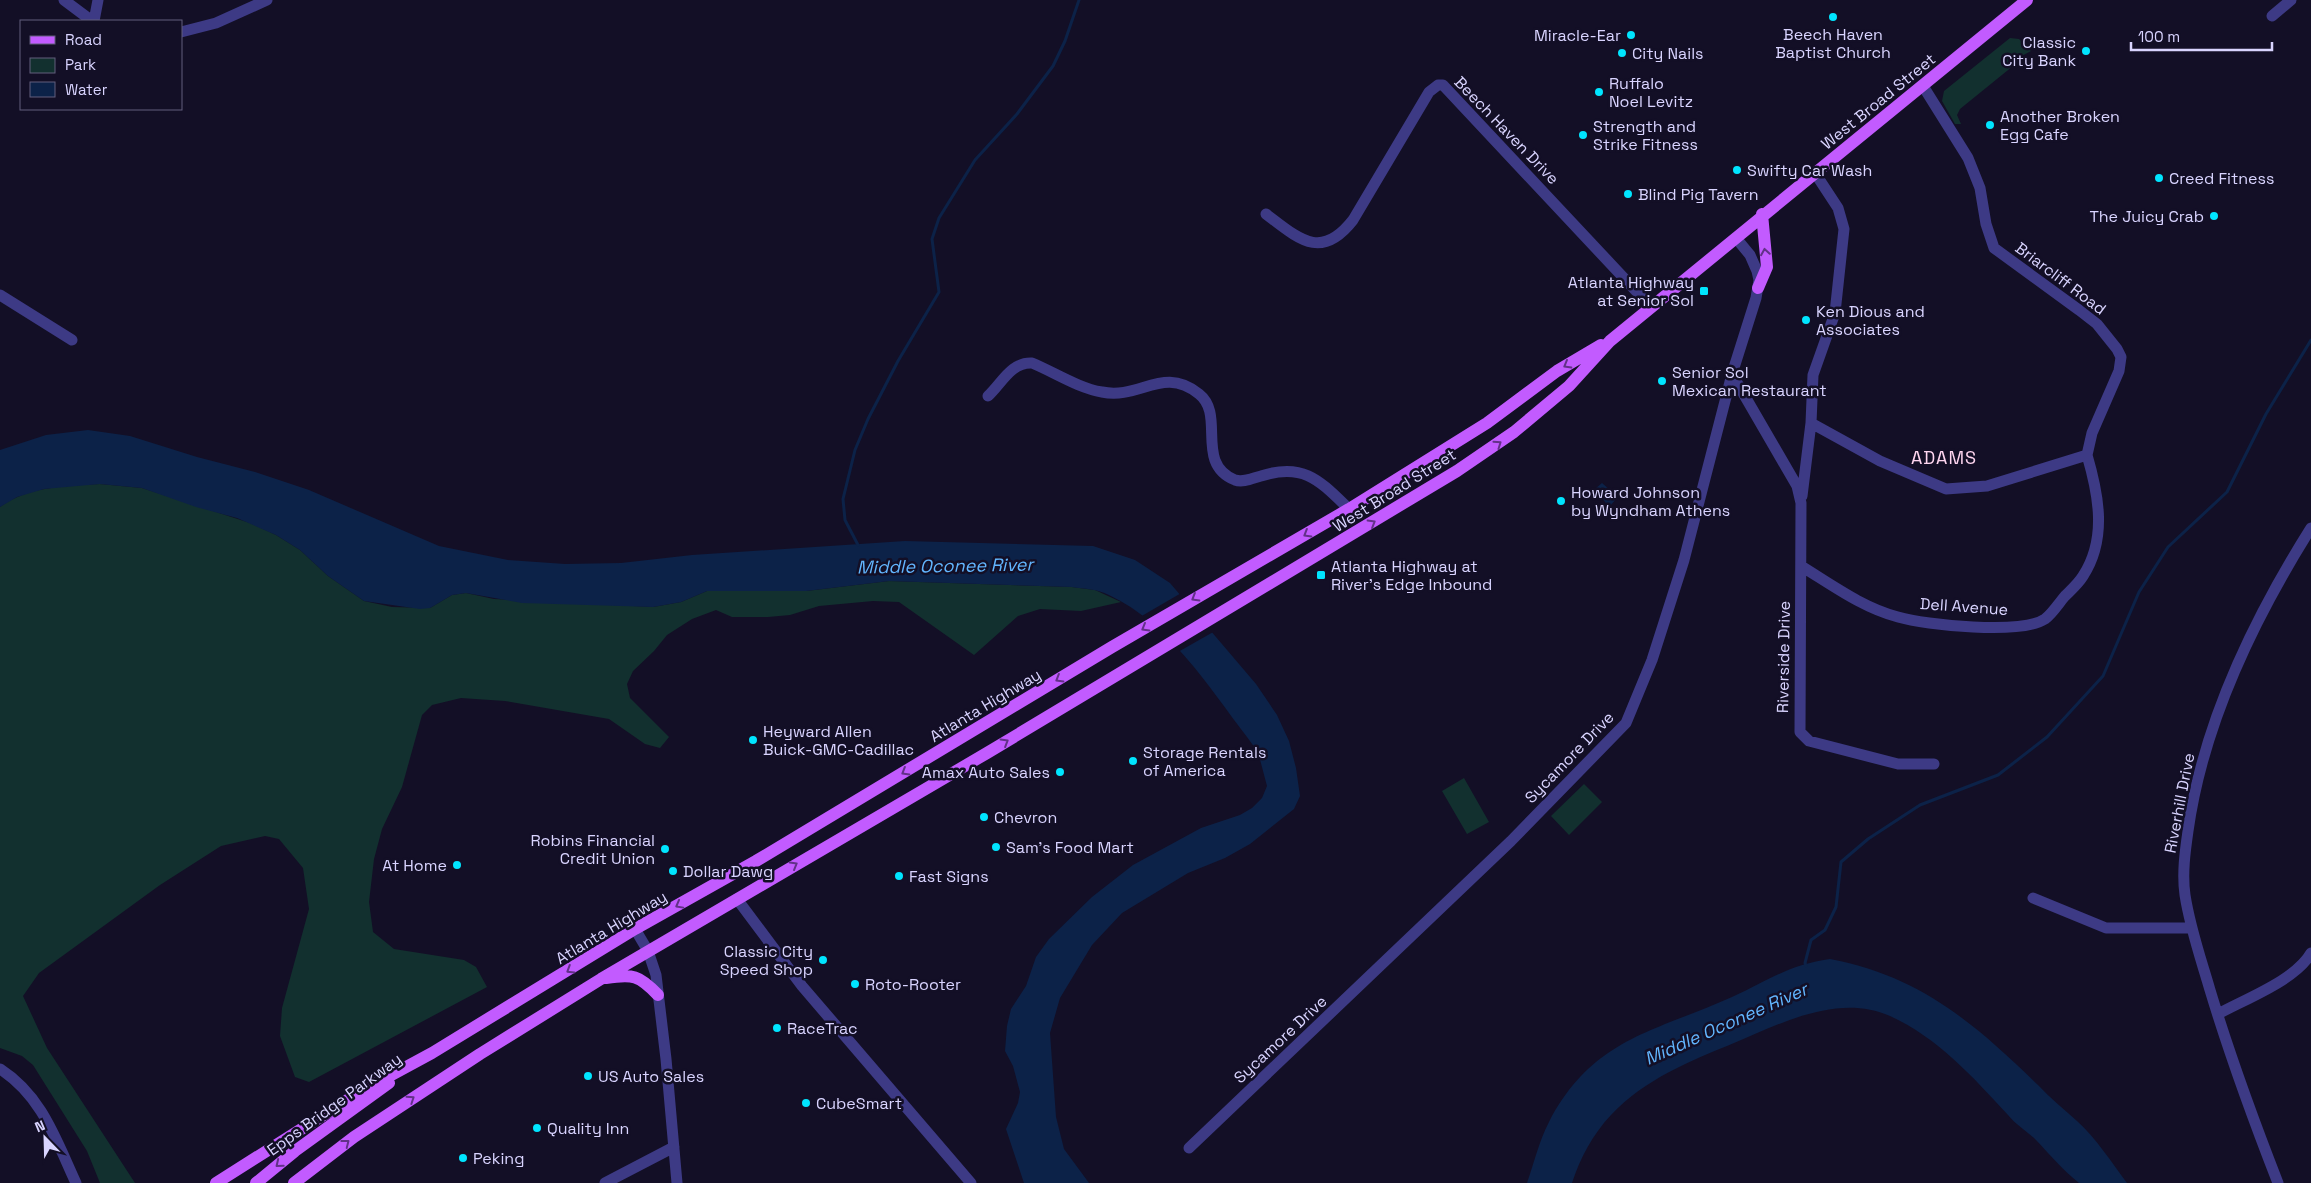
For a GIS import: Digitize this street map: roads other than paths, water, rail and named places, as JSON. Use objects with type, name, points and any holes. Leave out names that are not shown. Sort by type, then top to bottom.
[{"type":"main road","name":"West Broad Street","points":[[737,899],[1176,640],[1439,482],[1514,432],[1569,386],[1610,340],[1736,238],[1762,214],[2028,0]]},
{"type":"main road","points":[[1758,288],[1767,267],[1762,214]]},
{"type":"main road","name":"West Broad Street","points":[[1178,609],[1349,510],[1486,423],[1556,370],[1610,340]]},
{"type":"main road","points":[[1426,462],[1439,482]]},
{"type":"main road","name":"Atlanta Highway","points":[[216,1183],[360,1092],[432,1053],[635,930],[756,861],[1178,609]]},
{"type":"main road","points":[[294,1183],[354,1137],[472,1059],[737,899]]},
{"type":"main road","points":[[602,979],[632,976],[646,983],[658,995]]},
{"type":"main road","name":"Epps Bridge Parkway","points":[[256,1183],[295,1151],[432,1053]]},
{"type":"street","points":[[64,0],[92,20]]},
{"type":"street","points":[[93,20],[98,0]]},
{"type":"street","points":[[182,32],[216,23],[268,0]]},
{"type":"street","points":[[2272,16],[2291,0]]},
{"type":"street","name":"Beech Haven Drive","points":[[1266,214],[1294,236],[1314,244],[1323,244],[1340,235],[1354,220],[1429,92],[1438,84],[1443,85],[1650,307]]},
{"type":"street","name":"Briarcliff Road","points":[[1923,86],[1968,158],[1980,188],[1986,224],[1994,248],[2080,310],[2097,324],[2118,349],[2121,357],[2119,372],[2092,433],[2088,455]]},
{"type":"street","points":[[1815,173],[1838,208],[1844,229],[1838,298],[1833,321],[1813,375],[1811,423],[1880,460],[1946,489],[1987,486],[2088,455]]},
{"type":"street","name":"Sycamore Drive","points":[[1189,1148],[1511,841],[1626,723],[1652,660],[1684,560],[1732,374],[1758,288],[1759,280],[1753,262],[1736,238]]},
{"type":"street","points":[[0,295],[72,340]]},
{"type":"street","points":[[988,396],[1000,385],[1013,367],[1023,362],[1032,363],[1102,392],[1131,391],[1160,382],[1181,383],[1198,393],[1206,401],[1210,412],[1213,455],[1228,476],[1243,481],[1277,472],[1304,473],[1323,484],[1349,510]]},
{"type":"street","name":"Riverside Drive","points":[[1732,374],[1797,486],[1801,503]]},
{"type":"street","name":"Riverside Drive","points":[[1811,423],[1801,503],[1800,732],[1809,741],[1898,764],[1934,764]]},
{"type":"street","name":"Dell Avenue","points":[[1801,566],[1871,607],[1899,617],[1953,625],[2003,628],[2044,619],[2083,576],[2097,543],[2100,525],[2096,486],[2088,455]]},
{"type":"street","name":"Riverhill Drive","points":[[2278,1183],[2244,1095],[2191,928],[2185,894],[2184,859],[2191,809],[2206,748],[2236,668],[2254,628],[2290,561],[2311,528]]},
{"type":"street","points":[[2033,898],[2106,928],[2191,928]]},
{"type":"street","points":[[737,899],[802,986],[971,1183]]},
{"type":"street","points":[[635,930],[648,951],[656,975],[677,1183]]},
{"type":"street","points":[[2218,1014],[2283,979],[2305,963],[2311,953]]},
{"type":"street","points":[[0,1069],[23,1088],[40,1109],[60,1145],[76,1183]]},
{"type":"street","points":[[605,1183],[674,1147]]},
{"type":"water","name":"Middle Oconee River","points":[[88,430],[130,436],[197,457],[255,472],[309,490],[439,546],[508,560],[565,564],[621,563],[692,555],[905,541],[1093,546],[1135,560],[1170,583],[1256,684],[1277,715],[1289,741],[1296,768],[1300,796],[1294,809],[1250,844],[1225,858],[1188,873],[1122,913],[1092,945],[1060,998],[1050,1033],[1056,1117],[1064,1149],[1089,1183],[1024,1183],[1006,1129],[1018,1103],[1020,1092],[1013,1066],[1005,1051],[1007,1026],[1011,1009],[1026,986],[1036,957],[1049,939],[1092,897],[1133,865],[1201,828],[1240,815],[1252,808],[1262,798],[1267,786],[1258,752],[1186,657],[1150,622],[1131,607],[1109,595],[1072,587],[889,581],[806,591],[707,591],[681,602],[653,607],[522,603],[466,593],[452,595],[430,608],[420,609],[364,601],[328,576],[300,550],[276,535],[237,518],[196,507],[142,488],[100,484],[44,489],[17,497],[0,507],[0,450],[46,435]]},
{"type":"water","points":[[1602,483],[1618,497],[1609,507],[1595,489]]},
{"type":"water","name":"Middle Oconee River","points":[[1830,959],[1891,977],[1944,1005],[1968,1022],[2014,1062],[2091,1135],[2127,1183],[2079,1183],[2036,1140],[2011,1119],[1968,1073],[1939,1047],[1923,1035],[1890,1016],[1870,1010],[1850,1008],[1810,1013],[1771,1027],[1669,1072],[1638,1091],[1604,1122],[1579,1164],[1572,1183],[1527,1183],[1545,1129],[1566,1094],[1585,1072],[1606,1055],[1628,1041],[1651,1030],[1732,997],[1790,969]]},
{"type":"waterway","points":[[858,545],[845,520],[843,499],[855,450],[868,419],[898,361],[939,292],[932,239],[939,218],[975,160],[1017,114],[1053,66],[1065,41],[1079,0]]},
{"type":"waterway","points":[[1806,966],[1805,963],[1811,940],[1825,930],[1836,907],[1841,862],[1868,839],[1920,805],[1998,775],[2047,737],[2103,676],[2139,592],[2168,547],[2227,492],[2266,414],[2311,340]]},
{"type":"place","name":"Beech Haven Baptist Church","points":[[1833,17]]},
{"type":"place","name":"Miracle-Ear","points":[[1631,35]]},
{"type":"place","name":"Classic City Bank","points":[[2086,51]]},
{"type":"place","name":"City Nails","points":[[1622,53]]},
{"type":"place","name":"Ruffalo Noel Levitz","points":[[1599,92]]},
{"type":"place","name":"Another Broken Egg Cafe","points":[[1990,125]]},
{"type":"place","name":"Strength and Strike Fitness","points":[[1583,135]]},
{"type":"place","name":"Swifty Car Wash","points":[[1737,170]]},
{"type":"place","name":"Creed Fitness","points":[[2159,178]]},
{"type":"place","name":"Blind Pig Tavern","points":[[1628,194]]},
{"type":"place","name":"The Juicy Crab","points":[[2214,216]]},
{"type":"place","name":"Atlanta Highway at Senior Sol","points":[[1704,291]]},
{"type":"place","name":"Ken Dious and Associates","points":[[1806,320]]},
{"type":"place","name":"Senior Sol Mexican Restaurant","points":[[1662,381]]},
{"type":"place","name":"Howard Johnson by Wyndham Athens","points":[[1561,501]]},
{"type":"place","name":"Atlanta Highway at River's Edge Inbound","points":[[1321,575]]},
{"type":"place","name":"Heyward Allen Buick-GMC-Cadillac","points":[[753,740]]},
{"type":"place","name":"Storage Rentals of America","points":[[1133,761]]},
{"type":"place","name":"Amax Auto Sales","points":[[1060,772]]},
{"type":"place","name":"Chevron","points":[[984,817]]},
{"type":"place","name":"Sam's Food Mart","points":[[996,847]]},
{"type":"place","name":"Robins Financial Credit Union","points":[[665,849]]},
{"type":"place","name":"At Home","points":[[457,865]]},
{"type":"place","name":"Dollar Dawg","points":[[673,871]]},
{"type":"place","name":"Fast Signs","points":[[899,876]]},
{"type":"place","name":"Classic City Speed Shop","points":[[823,960]]},
{"type":"place","name":"Roto-Rooter","points":[[855,984]]},
{"type":"place","name":"RaceTrac","points":[[777,1028]]},
{"type":"place","name":"US Auto Sales","points":[[588,1076]]},
{"type":"place","name":"CubeSmart","points":[[806,1103]]},
{"type":"place","name":"Quality Inn","points":[[537,1128]]},
{"type":"place","name":"Peking","points":[[463,1158]]},
{"type":"district","name":"ADAMS","points":[[1944,458]]}]
